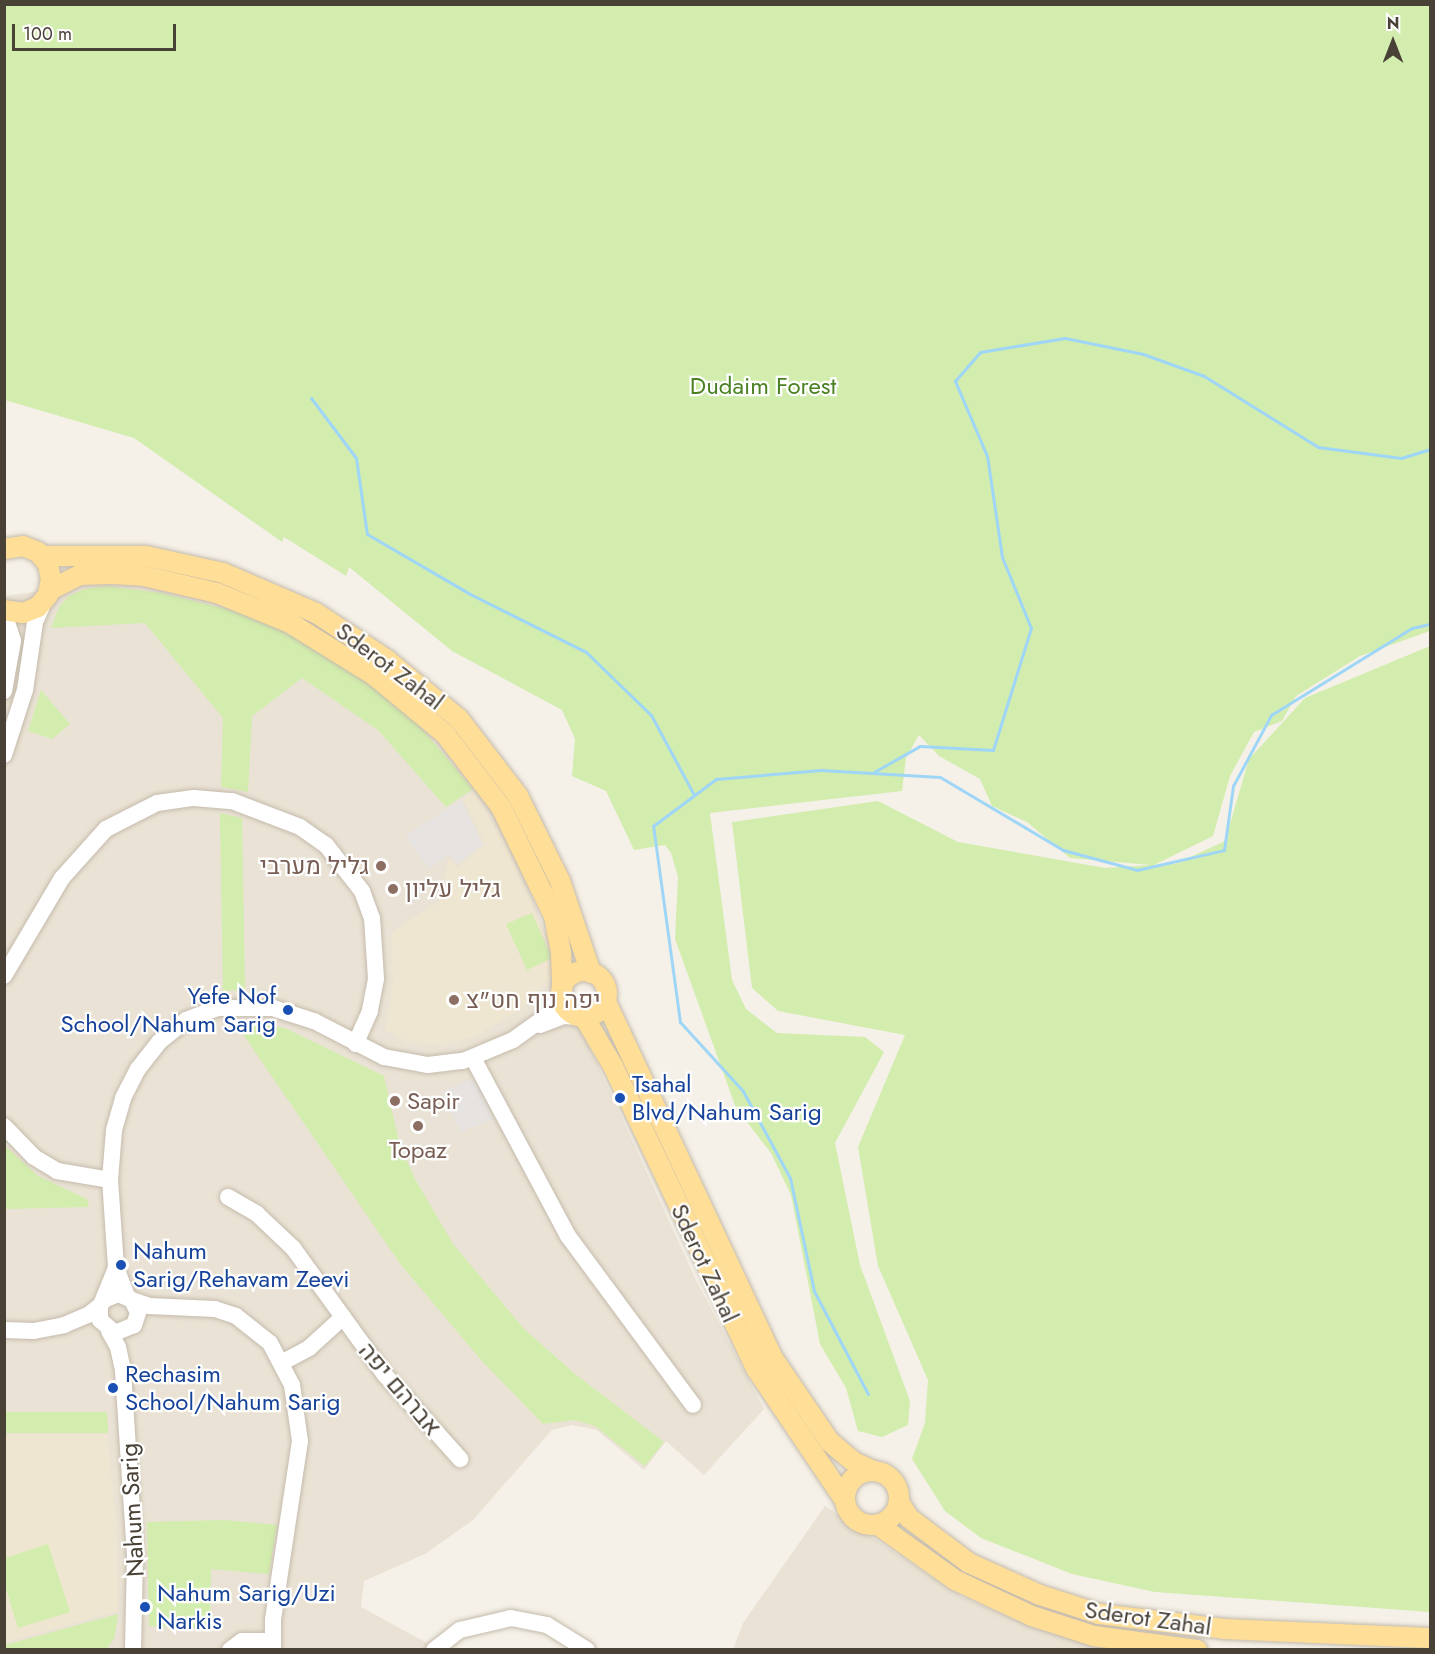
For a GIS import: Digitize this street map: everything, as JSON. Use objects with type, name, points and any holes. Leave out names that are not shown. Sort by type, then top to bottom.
[{"type":"main road","name":"Sderot Zahal","points":[[4,549],[23,546],[42,556],[146,556],[223,573],[316,613],[387,660],[459,720],[518,796],[560,881],[591,973]]},
{"type":"main road","points":[[42,556],[51,574],[47,595]]},
{"type":"main road","name":"Sderot Zahal","points":[[4,612],[28,611],[47,595],[80,575],[144,576],[208,590],[290,623],[375,676],[445,734],[501,807],[554,916],[561,953],[561,993]]},
{"type":"main road","points":[[591,973],[604,984],[606,1002],[597,1013],[582,1017],[566,1008],[561,993],[574,974],[591,973]]},
{"type":"main road","name":"Sderot Zahal","points":[[606,1002],[774,1360],[830,1442],[854,1462],[873,1471]]},
{"type":"main road","name":"Sderot Zahal","points":[[582,1017],[613,1066],[757,1370],[844,1499]]},
{"type":"main road","points":[[873,1471],[896,1484],[899,1502],[892,1516],[878,1525],[856,1520],[844,1499],[849,1482],[864,1472],[873,1471]]},
{"type":"main road","name":"Sderot Zahal","points":[[899,1502],[909,1518],[969,1563],[1040,1595],[1099,1614],[1224,1629],[1431,1638]]},
{"type":"main road","name":"Sderot Zahal","points":[[878,1525],[956,1580],[1032,1616],[1094,1636],[1197,1650]]},
{"type":"street","points":[[4,755],[25,690],[35,622],[47,595]]},
{"type":"street","points":[[4,612],[13,641],[4,691]]},
{"type":"street","points":[[4,976],[62,878],[106,829],[157,803],[194,798],[232,801],[300,827],[326,845],[362,891],[375,936],[376,979],[370,1011],[355,1044]]},
{"type":"street","points":[[529,1031],[551,1012],[561,993]]},
{"type":"street","points":[[134,1325],[137,1310],[116,1267],[110,1180],[114,1130],[129,1083],[159,1042],[186,1020],[226,1007],[273,1008],[314,1021],[355,1044],[410,1064],[446,1064],[473,1058],[558,1018],[582,1017]]},
{"type":"street","points":[[473,1058],[573,1244],[693,1405]]},
{"type":"street","points":[[4,1126],[34,1157],[57,1170],[110,1180]]},
{"type":"street","name":"אברהם יפה","points":[[228,1197],[257,1214],[293,1248],[400,1394],[460,1459]]},
{"type":"street","points":[[108,1330],[100,1320],[103,1302],[116,1267]]},
{"type":"street","points":[[4,1330],[34,1331],[64,1325],[88,1316],[115,1294],[167,1308],[192,1306],[236,1316],[262,1335],[283,1362],[298,1411],[300,1441],[272,1645],[242,1641],[230,1650]]},
{"type":"street","points":[[64,1325],[122,1333],[167,1308]]},
{"type":"street","name":"אברהם יפה","points":[[283,1362],[309,1348],[343,1317]]},
{"type":"street","name":"Nahum Sarig","points":[[123,1371],[134,1325]]},
{"type":"street","name":"Nahum Sarig","points":[[108,1330],[118,1347],[123,1371],[135,1555],[133,1650]]},
{"type":"street","points":[[434,1650],[460,1629],[511,1618],[547,1625],[587,1650]]},
{"type":"shaded area","points":[[118,581],[212,601],[301,633],[452,749],[511,841],[582,1031],[695,1278],[764,1409],[704,1475],[666,1441],[644,1470],[597,1430],[572,1425],[552,1430],[473,1520],[425,1554],[364,1581],[361,1607],[438,1649],[5,1649],[4,596]]},
{"type":"shaded area","points":[[474,792],[508,849],[554,953],[554,975],[525,1006],[478,1035],[443,1045],[408,1042],[386,1030],[393,982],[392,932],[439,902],[449,859],[457,867],[485,845],[463,799]]},
{"type":"shaded area","points":[[461,800],[483,845],[457,864],[450,854],[429,869],[405,836]]},
{"type":"shaded area","points":[[475,1078],[494,1119],[461,1132],[441,1092]]},
{"type":"shaded area","points":[[5,1434],[107,1434],[116,1522],[118,1611],[5,1642]]},
{"type":"shaded area","points":[[825,1506],[960,1596],[1035,1628],[1106,1646],[1140,1650],[733,1650],[743,1623]]},
{"type":"green space","name":"Dudaim Forest","points":[[4,5],[1430,5],[1430,631],[1360,656],[1296,696],[1282,721],[1254,732],[1230,776],[1213,836],[1154,865],[1175,864],[1225,841],[1249,759],[1305,698],[1430,646],[1430,1612],[1155,1592],[1072,1574],[981,1538],[945,1511],[912,1459],[925,1423],[928,1380],[878,1266],[858,1147],[905,1035],[778,1011],[752,988],[732,822],[878,801],[958,842],[1105,868],[1151,865],[1070,858],[1027,822],[992,806],[980,779],[939,756],[919,735],[906,758],[902,791],[710,813],[732,980],[746,1009],[777,1033],[865,1037],[884,1052],[835,1143],[860,1265],[910,1401],[908,1425],[882,1437],[858,1431],[846,1388],[820,1344],[791,1195],[771,1153],[736,1108],[675,939],[678,877],[671,853],[665,845],[634,850],[606,791],[572,776],[575,739],[562,710],[452,651],[349,567],[346,576],[284,537],[282,542],[134,438],[5,400]]},
{"type":"green space","points":[[107,586],[162,593],[239,612],[277,626],[347,664],[413,718],[473,789],[446,807],[378,730],[302,678],[252,716],[248,792],[221,787],[223,718],[145,623],[51,628],[59,607],[69,596],[84,589]]},
{"type":"green space","points":[[41,690],[70,724],[52,739],[28,731]]},
{"type":"green space","points":[[220,813],[242,818],[245,990],[223,991]]},
{"type":"green space","points":[[532,913],[552,958],[527,970],[506,924]]},
{"type":"green space","points":[[234,1021],[285,1028],[384,1076],[400,1146],[415,1179],[453,1244],[524,1329],[575,1374],[664,1442],[645,1466],[595,1426],[575,1420],[543,1424],[482,1361],[401,1265]]},
{"type":"green space","points":[[5,1146],[38,1176],[87,1199],[89,1207],[5,1209]]},
{"type":"green space","points":[[4,1412],[107,1412],[108,1433],[5,1433]]},
{"type":"green space","points":[[224,1520],[277,1525],[269,1574],[211,1569],[210,1628],[149,1626],[147,1522]]},
{"type":"green space","points":[[48,1544],[70,1612],[18,1628],[5,1585],[5,1558]]},
{"type":"green space","points":[[118,1614],[114,1639],[106,1649],[5,1649],[5,1645]]},
{"type":"waterway","points":[[874,772],[920,746],[993,750],[1031,628],[1002,557],[987,456],[955,381],[980,352],[1065,338],[1143,354],[1204,376],[1318,447],[1401,458],[1430,449]]},
{"type":"waterway","points":[[311,398],[356,458],[367,534],[470,594],[586,652],[651,715],[694,795]]},
{"type":"waterway","points":[[868,1394],[814,1291],[790,1178],[743,1091],[680,1022],[653,826],[716,779],[821,770],[940,777],[1063,850],[1137,870],[1224,850],[1233,786],[1271,715],[1412,628],[1430,624]]},
{"type":"place","name":"גליל מערבי","points":[[381,866]]},
{"type":"place","name":"גליל עליון","points":[[393,889]]},
{"type":"place","name":"יפה נוף חט\"צ","points":[[454,1000]]},
{"type":"place","name":"Yefe Nof School/Nahum Sarig","points":[[288,1010]]},
{"type":"place","name":"Tsahal Blvd/Nahum Sarig","points":[[620,1098]]},
{"type":"place","name":"Sapir","points":[[395,1101]]},
{"type":"place","name":"Topaz","points":[[418,1126]]},
{"type":"place","name":"Nahum Sarig/Rehavam Zeevi","points":[[121,1265]]},
{"type":"place","name":"Rechasim School/Nahum Sarig","points":[[113,1388]]},
{"type":"place","name":"Nahum Sarig/Uzi Narkis","points":[[145,1607]]}]
